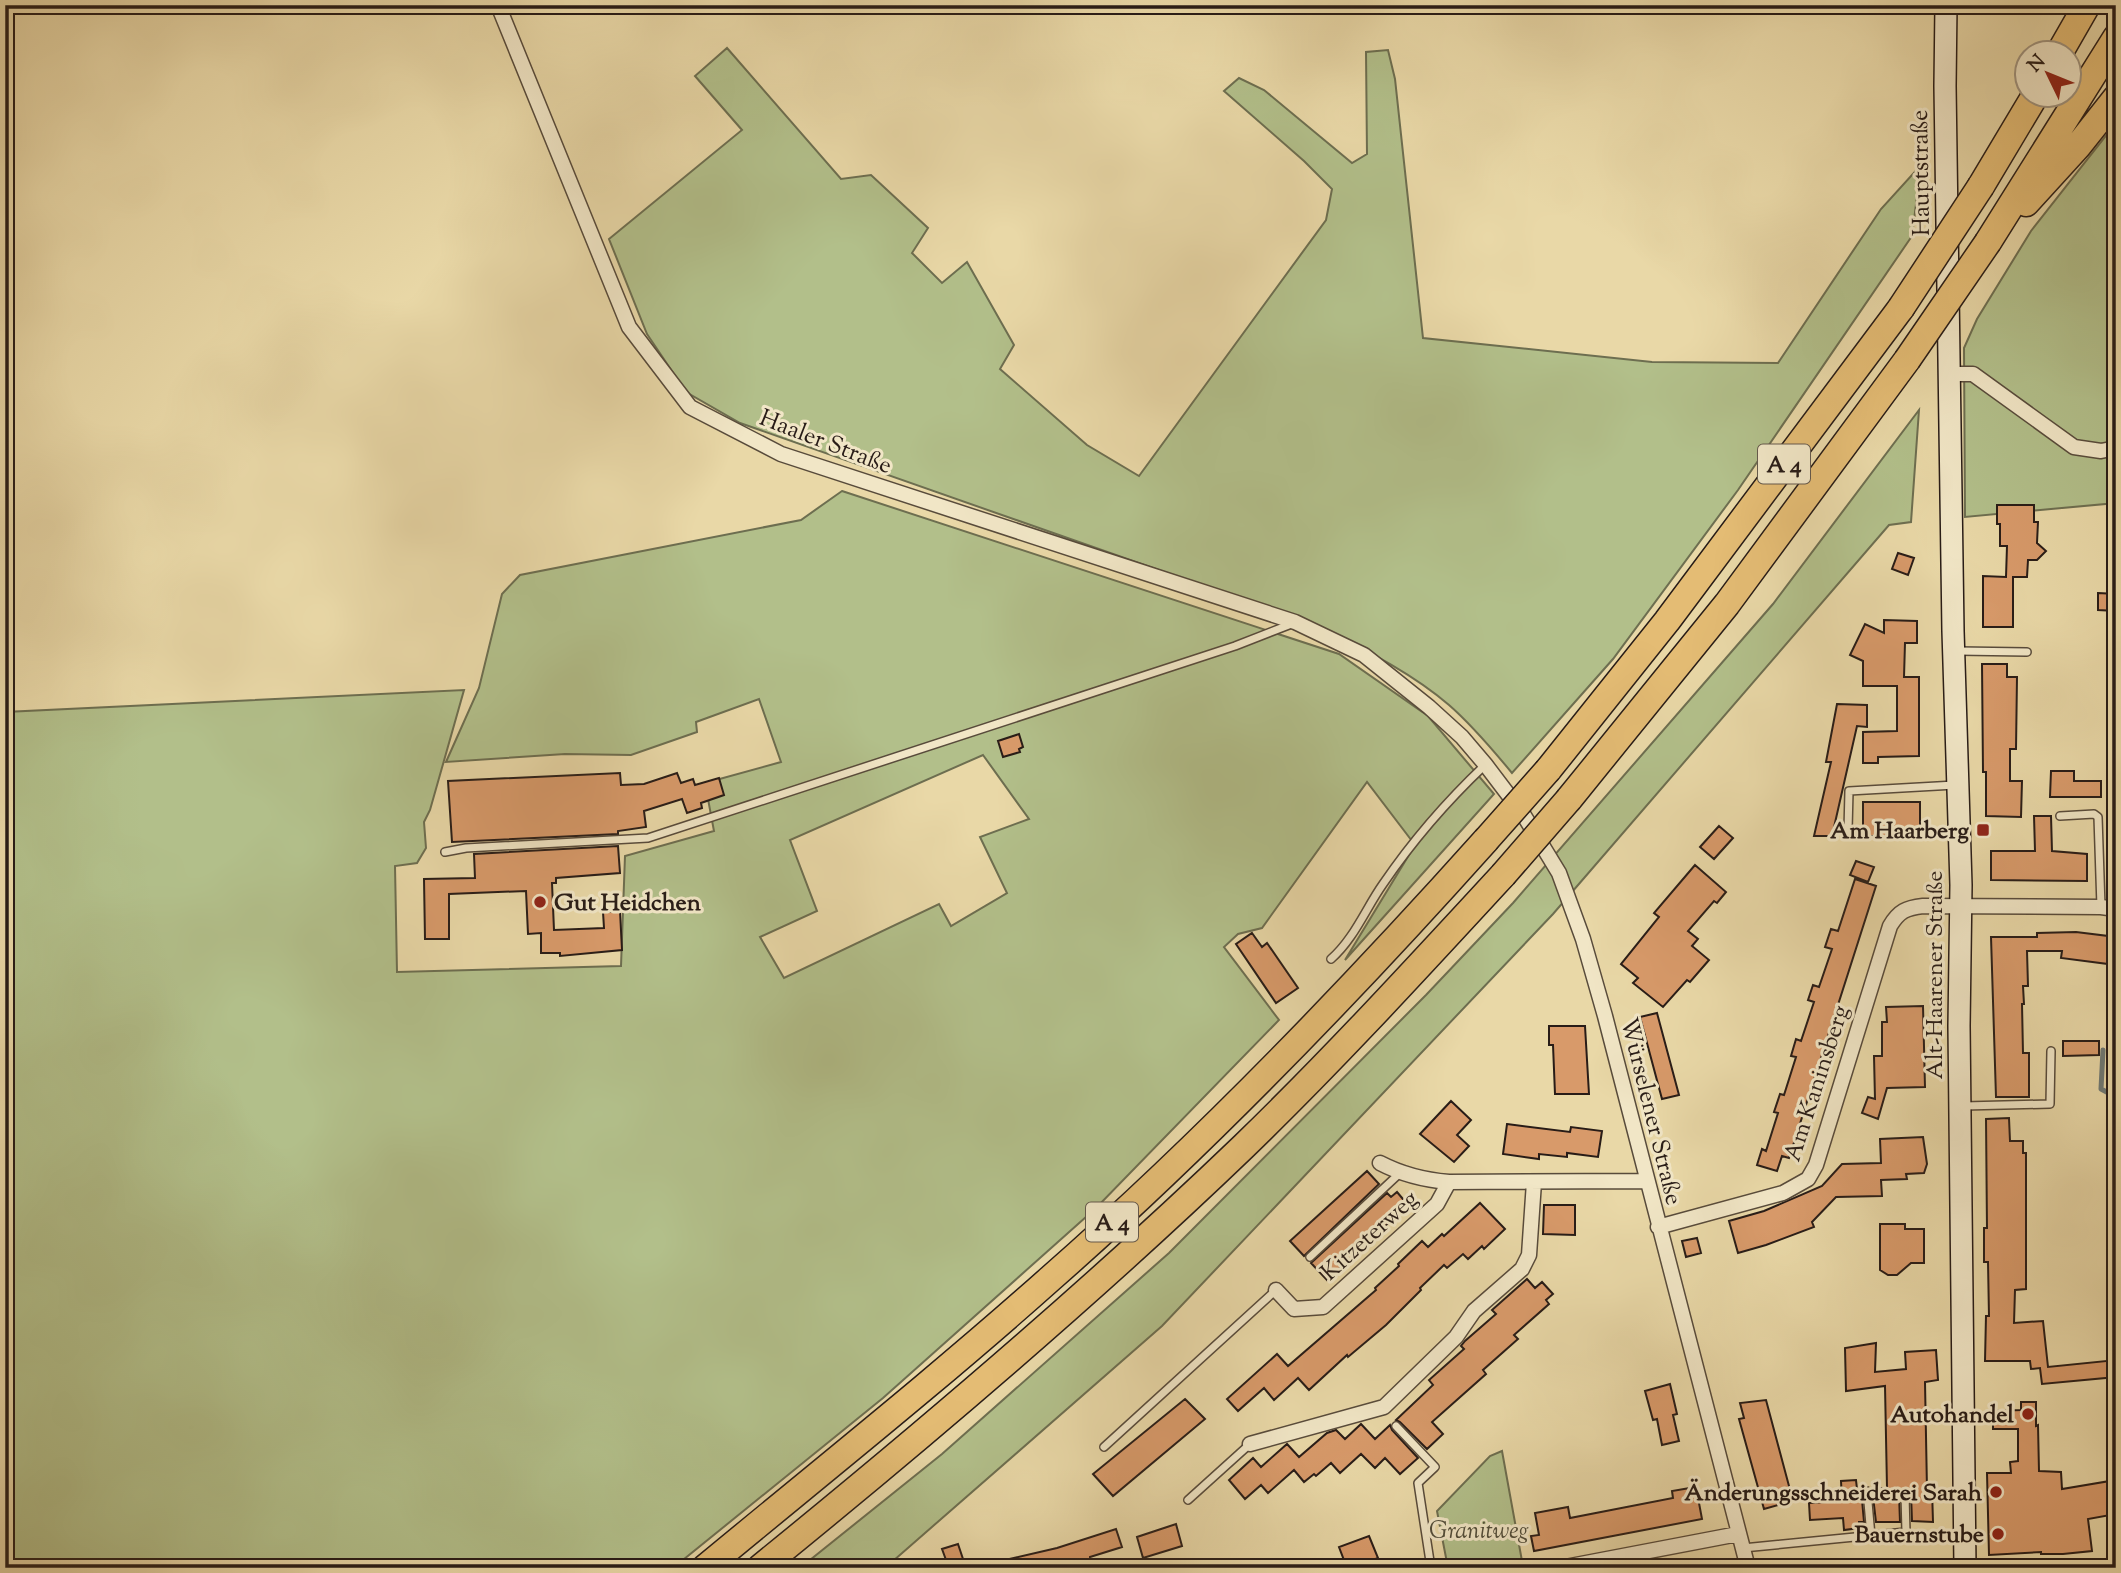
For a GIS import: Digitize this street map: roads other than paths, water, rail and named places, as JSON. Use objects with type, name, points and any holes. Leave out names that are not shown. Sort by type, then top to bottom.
[{"type":"highway","points":[[2068,38],[2087,5]]},
{"type":"highway","name":"A 4","points":[[760,1568],[834,1508],[1080,1296],[1243,1146],[1400,987],[1503,875],[1569,799],[1727,604],[1907,360],[1988,242],[2116,38]]},
{"type":"highway","points":[[1988,242],[2064,162],[2116,98]]},
{"type":"highway","name":"A 4","points":[[705,1568],[1052,1278],[1197,1143],[1379,960],[1548,770],[1667,621],[1902,308],[2028,108]]},
{"type":"main road","name":"Hauptstraße","points":[[1946,5],[1950,340]]},
{"type":"main road","name":"Alt-Haarener Straße","points":[[1950,340],[1961,908],[1960,1106],[1965,1568]]},
{"type":"street","name":"Haaler Straße","points":[[498,5],[629,327],[690,407],[780,454],[1295,622],[1364,655],[1429,708]]},
{"type":"street","points":[[1951,374],[1973,373],[2074,447],[2101,451],[2116,448]]},
{"type":"street","name":"Würselener Straße","points":[[1429,708],[1462,737],[1485,764],[1524,814],[1559,873],[1583,939],[1605,1016],[1748,1568]]},
{"type":"street","name":"Am Kaninsberg","points":[[1658,1227],[1783,1193],[1808,1179],[1816,1165],[1890,926],[1896,915],[1907,908],[1961,908]]},
{"type":"street","points":[[1961,908],[2108,908]]},
{"type":"street","name":"Kitzeterweg","points":[[1380,1163],[1400,1173],[1449,1182],[1647,1181]]},
{"type":"street","name":"Kitzeterweg","points":[[1276,1290],[1294,1309],[1323,1307],[1437,1204],[1449,1182]]},
{"type":"street","points":[[1250,1444],[1384,1407],[1457,1337],[1474,1311],[1522,1269],[1530,1255],[1534,1182]]},
{"type":"street","points":[[1560,1568],[1740,1541]]},
{"type":"lane","points":[[445,852],[466,848],[648,838],[1222,650],[1295,622]]},
{"type":"lane","points":[[1954,651],[2028,652]]},
{"type":"lane","points":[[1331,959],[1343,949],[1381,886],[1414,841],[1485,764]]},
{"type":"lane","points":[[1848,830],[1849,790],[1959,785]]},
{"type":"lane","points":[[2060,816],[2094,814],[2098,817],[2108,908]]},
{"type":"lane","points":[[1960,1106],[2050,1104],[2051,1051]]},
{"type":"lane","points":[[1310,1257],[1400,1173]]},
{"type":"lane","points":[[1104,1447],[1276,1290]]},
{"type":"lane","points":[[1396,1426],[1435,1467],[1418,1483],[1431,1568]]},
{"type":"lane","points":[[1188,1500],[1250,1444]]},
{"type":"lane","points":[[1867,1491],[1871,1536]]},
{"type":"lane","points":[[1740,1541],[1906,1532],[1905,1495]]},
{"type":"waterway","points":[[2103,1050],[2101,1089],[2116,1097]]},
{"type":"place","name":"Am Haarberg","points":[[1983,830]]},
{"type":"place","name":"Gut Heidchen","points":[[540,902]]},
{"type":"place","name":"Autohandel","points":[[2028,1414]]},
{"type":"place","name":"Änderungsschneiderei Sarah","points":[[1996,1492]]},
{"type":"place","name":"Bauernstube","points":[[1998,1534]]},
{"type":"park label","name":"Granitweg","points":[[1479,1530]]}]
